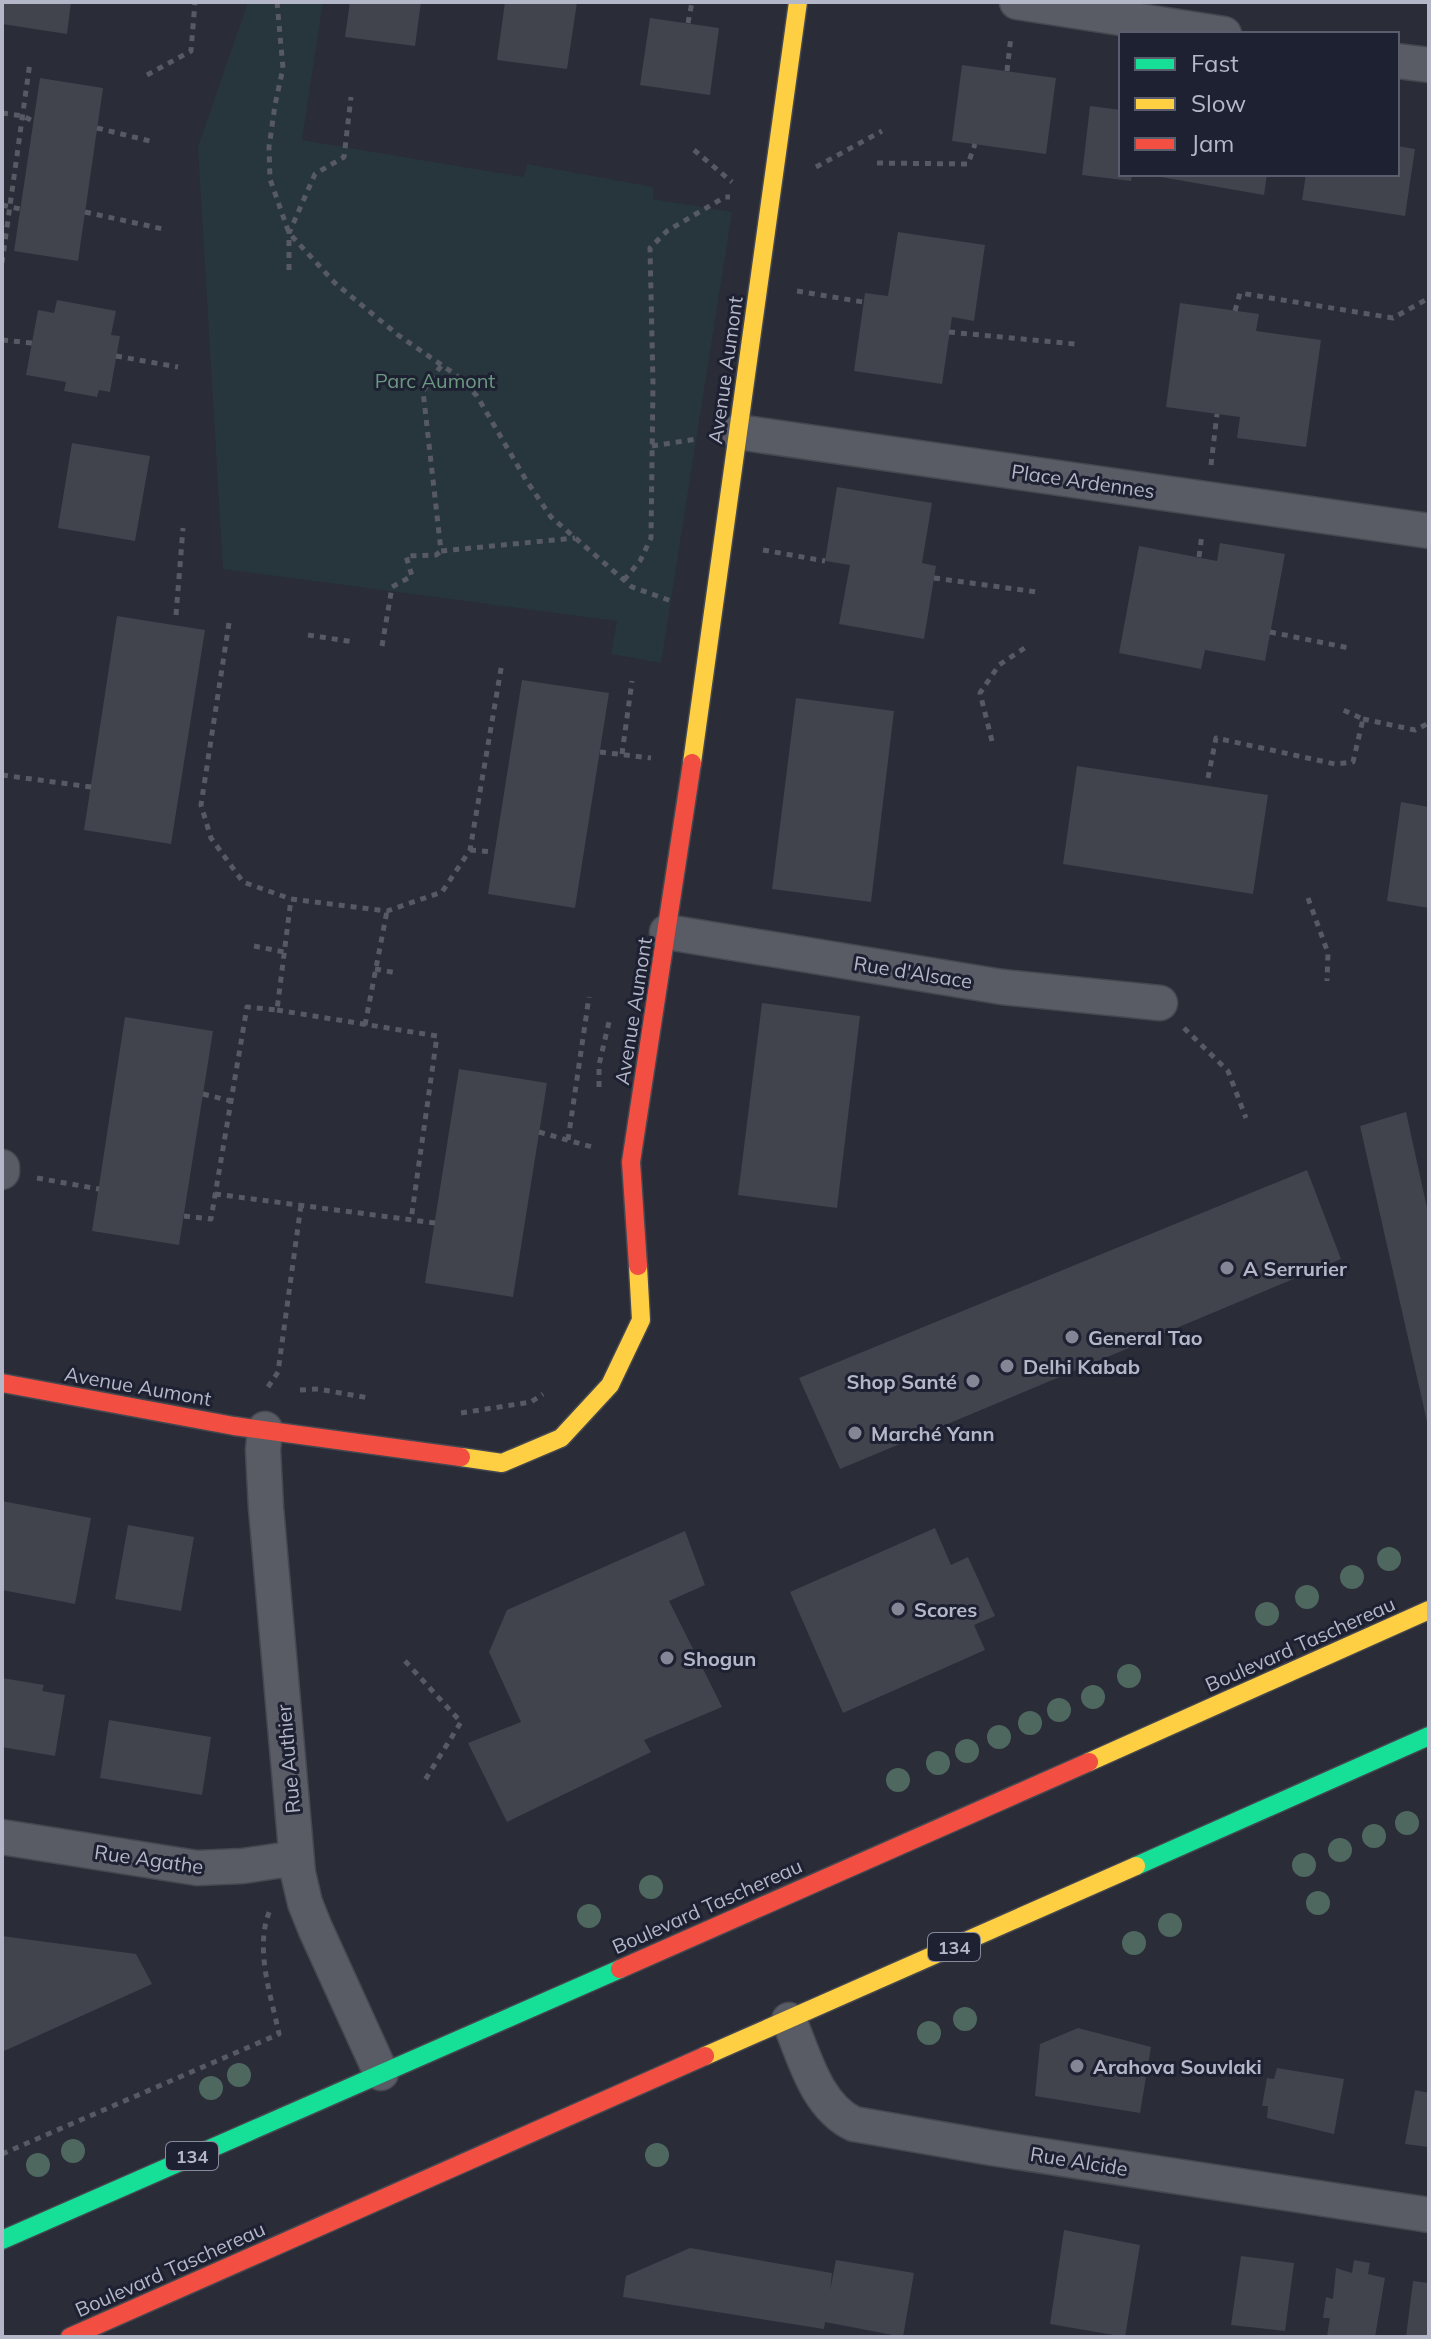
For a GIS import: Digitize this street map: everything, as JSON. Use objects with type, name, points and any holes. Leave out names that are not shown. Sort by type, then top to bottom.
[{"type":"main road","name":"Avenue Aumont","points":[[2,1383],[234,1426],[502,1463],[561,1438],[610,1385],[641,1320],[632,1153],[691,766],[798,2]]},
{"type":"main road","name":"Boulevard Taschereau","points":[[2,2240],[1429,1610]]},
{"type":"main road","name":"Boulevard Taschereau","points":[[70,2337],[1429,1736]]},
{"type":"street","points":[[1015,15],[1202,32]]},
{"type":"street","points":[[1399,61],[1429,65]]},
{"type":"street","name":"Place Ardennes","points":[[738,432],[1429,531]]},
{"type":"street","name":"Rue d'Alsace","points":[[667,932],[1002,987],[1160,1003]]},
{"type":"street","name":"Rue Authier","points":[[265,1429],[266,1508],[301,1887],[315,1928],[381,2073]]},
{"type":"street","name":"Rue Agathe","points":[[2,1837],[197,1868],[243,1866],[296,1858]]},
{"type":"street","name":"Rue Alcide","points":[[789,2020],[828,2106],[854,2124],[1429,2215]]},
{"type":"path","points":[[147,75],[191,51],[195,2]]},
{"type":"path","points":[[277,2],[283,68],[269,147],[270,179],[289,233],[289,270]]},
{"type":"path","points":[[688,23],[692,2]]},
{"type":"path","points":[[1007,71],[1015,15]]},
{"type":"path","points":[[2,263],[30,62]]},
{"type":"path","points":[[289,233],[315,174],[344,157],[351,97]]},
{"type":"path","points":[[2,113],[33,121]]},
{"type":"path","points":[[97,128],[154,142]]},
{"type":"path","points":[[771,191],[882,131]]},
{"type":"path","points":[[877,163],[968,164],[975,144]]},
{"type":"path","points":[[624,580],[640,561],[651,538],[653,384],[650,248],[667,231],[725,197],[740,196]]},
{"type":"path","points":[[2,205],[20,209]]},
{"type":"path","points":[[85,212],[163,229]]},
{"type":"path","points":[[289,233],[335,283],[398,335],[456,375],[477,396],[551,517],[632,587],[676,603],[674,616]]},
{"type":"path","points":[[759,285],[863,302]]},
{"type":"path","points":[[1235,311],[1240,293],[1393,318],[1429,298]]},
{"type":"path","points":[[949,332],[1075,344]]},
{"type":"path","points":[[2,340],[32,343]]},
{"type":"path","points":[[116,356],[178,367]]},
{"type":"path","points":[[441,365],[423,391],[441,551]]},
{"type":"path","points":[[176,615],[183,528]]},
{"type":"path","points":[[382,646],[392,587],[412,576],[406,556],[576,538]]},
{"type":"path","points":[[723,543],[825,561]]},
{"type":"path","points":[[934,578],[1037,592]]},
{"type":"path","points":[[229,623],[201,805],[211,838],[243,882],[291,899],[387,911],[442,892],[470,850],[502,663]]},
{"type":"path","points":[[1270,632],[1349,648]]},
{"type":"path","points":[[308,635],[354,642]]},
{"type":"path","points":[[992,741],[980,693],[999,665],[1029,645]]},
{"type":"path","points":[[622,754],[632,681]]},
{"type":"path","points":[[1341,709],[1363,719],[1415,730],[1429,723]]},
{"type":"path","points":[[1208,778],[1216,738],[1335,764],[1353,762],[1363,719]]},
{"type":"path","points":[[600,752],[691,766]]},
{"type":"path","points":[[650,773],[652,758]]},
{"type":"path","points":[[2,775],[91,787]]},
{"type":"path","points":[[470,850],[494,852]]},
{"type":"path","points":[[1308,898],[1328,953],[1327,981]]},
{"type":"path","points":[[277,1010],[291,899]]},
{"type":"path","points":[[365,1025],[387,911]]},
{"type":"path","points":[[254,946],[284,952]]},
{"type":"path","points":[[375,969],[397,973]]},
{"type":"path","points":[[568,1140],[589,997]]},
{"type":"path","points":[[1160,1003],[1228,1071],[1246,1118]]},
{"type":"path","points":[[184,1216],[211,1219],[247,1007],[437,1036],[411,1220]]},
{"type":"path","points":[[599,1093],[599,1065],[611,1013]]},
{"type":"path","points":[[203,1094],[231,1101]]},
{"type":"path","points":[[539,1132],[597,1148],[632,1153]]},
{"type":"path","points":[[2,1170],[99,1189]]},
{"type":"path","points":[[215,1194],[435,1223]]},
{"type":"path","points":[[281,1389],[268,1387],[278,1372],[301,1205]]},
{"type":"path","points":[[295,1391],[318,1389],[378,1400]]},
{"type":"path","points":[[453,1415],[531,1402],[544,1393]]},
{"type":"path","points":[[405,1661],[461,1722],[425,1780]]},
{"type":"path","points":[[2,2154],[279,2034],[269,1991],[263,1938],[264,1923],[272,1905]]},
{"type":"green space","name":"Parc Aumont","points":[[248,2],[323,2],[302,140],[524,177],[527,164],[653,187],[653,199],[732,212],[661,663],[611,654],[617,621],[223,569],[198,147]]},
{"type":"building","points":[[2,2],[71,2],[67,34],[2,24]]},
{"type":"building","points":[[350,2],[421,2],[415,46],[345,37]]},
{"type":"building","points":[[505,2],[577,2],[567,69],[497,60]]},
{"type":"building","points":[[650,18],[719,28],[710,95],[640,85]]},
{"type":"building","points":[[962,65],[1056,78],[1046,154],[952,141]]},
{"type":"building","points":[[40,78],[103,88],[78,261],[14,251]]},
{"type":"building","points":[[1090,106],[1119,110],[1119,176],[1132,176],[1131,181],[1082,175]]},
{"type":"building","points":[[1399,146],[1415,149],[1405,216],[1302,200],[1306,176],[1399,176]]},
{"type":"building","points":[[1161,176],[1267,176],[1264,195]]},
{"type":"building","points":[[898,232],[985,245],[974,321],[952,317],[942,384],[854,371],[865,293],[888,296]]},
{"type":"building","points":[[57,300],[116,311],[111,335],[120,336],[110,392],[99,390],[97,397],[64,391],[66,382],[26,375],[38,310],[54,313]]},
{"type":"building","points":[[1180,303],[1259,314],[1256,331],[1321,340],[1306,447],[1237,438],[1240,417],[1166,407]]},
{"type":"building","points":[[72,443],[150,456],[135,541],[58,528]]},
{"type":"building","points":[[837,487],[932,503],[922,563],[936,566],[924,639],[839,624],[850,565],[825,561]]},
{"type":"building","points":[[1220,543],[1285,554],[1265,661],[1205,650],[1201,669],[1119,653],[1139,546],[1217,561]]},
{"type":"building","points":[[117,616],[205,630],[171,844],[84,830]]},
{"type":"building","points":[[522,680],[609,693],[575,908],[488,894]]},
{"type":"building","points":[[796,698],[894,711],[871,902],[772,889]]},
{"type":"building","points":[[1077,766],[1268,795],[1253,894],[1063,864]]},
{"type":"building","points":[[1401,802],[1429,807],[1429,908],[1387,901]]},
{"type":"building","points":[[762,1003],[860,1016],[837,1208],[738,1195]]},
{"type":"building","points":[[125,1017],[213,1031],[179,1245],[92,1231]]},
{"type":"building","points":[[459,1069],[547,1083],[513,1297],[425,1283]]},
{"type":"building","points":[[1406,1112],[1429,1217],[1428,1426],[1360,1126]]},
{"type":"building","points":[[1307,1170],[1341,1259],[840,1469],[799,1378]]},
{"type":"building","points":[[2,1501],[91,1518],[75,1604],[2,1590]]},
{"type":"building","points":[[128,1525],[194,1537],[181,1611],[115,1599]]},
{"type":"building","points":[[935,1528],[951,1565],[968,1557],[995,1616],[974,1625],[985,1650],[843,1713],[790,1592]]},
{"type":"building","points":[[685,1531],[705,1585],[669,1601],[722,1707],[644,1740],[651,1752],[507,1822],[468,1743],[521,1722],[489,1652],[507,1610]]},
{"type":"building","points":[[2,1678],[44,1685],[42,1691],[65,1695],[55,1756],[2,1747]]},
{"type":"building","points":[[109,1720],[211,1737],[202,1795],[100,1778]]},
{"type":"building","points":[[2,1936],[136,1954],[152,1984],[2,2052]]},
{"type":"building","points":[[1078,2028],[1151,2047],[1140,2113],[1035,2096],[1040,2044]]},
{"type":"building","points":[[1277,2068],[1344,2079],[1334,2134],[1267,2118],[1268,2106],[1262,2106],[1267,2078],[1274,2079]]},
{"type":"building","points":[[1415,2090],[1429,2093],[1429,2147],[1405,2144]]},
{"type":"building","points":[[1064,2230],[1140,2245],[1125,2337],[1050,2324]]},
{"type":"building","points":[[690,2248],[832,2273],[830,2291],[836,2260],[914,2273],[903,2337],[825,2322],[824,2329],[623,2297],[626,2276]]},
{"type":"building","points":[[1241,2256],[1294,2263],[1285,2331],[1231,2325]]},
{"type":"building","points":[[1354,2260],[1370,2263],[1368,2274],[1385,2278],[1375,2337],[1327,2336],[1330,2318],[1323,2318],[1326,2297],[1333,2299],[1336,2268],[1352,2273]]},
{"type":"building","points":[[1413,2281],[1429,2283],[1429,2337],[1406,2337]]},
{"type":"traffic: fast","points":[[1136,1866],[1429,1736]]},
{"type":"traffic: fast","points":[[2,2240],[620,1969]]},
{"type":"traffic: slow","points":[[692,763],[798,2]]},
{"type":"traffic: slow","points":[[461,1457],[502,1463],[561,1438],[610,1385],[641,1320],[638,1266]]},
{"type":"traffic: slow","points":[[1089,1762],[1429,1610]]},
{"type":"traffic: slow","points":[[705,2056],[1136,1866]]},
{"type":"traffic: jam","points":[[638,1266],[631,1162],[692,763]]},
{"type":"traffic: jam","points":[[2,1383],[234,1426],[461,1457]]},
{"type":"traffic: jam","points":[[620,1969],[1089,1762]]},
{"type":"traffic: jam","points":[[70,2337],[705,2056]]},
{"type":"place","name":"A Serrurier","points":[[1227,1268]]},
{"type":"place","name":"General Tao","points":[[1072,1337]]},
{"type":"place","name":"Delhi Kabab","points":[[1007,1366]]},
{"type":"place","name":"Shop Santé","points":[[973,1381]]},
{"type":"place","name":"Marché Yann","points":[[855,1433]]},
{"type":"place","name":"Scores","points":[[898,1609]]},
{"type":"place","name":"Shogun","points":[[667,1658]]},
{"type":"place","name":"Arahova Souvlaki","points":[[1077,2066]]}]
